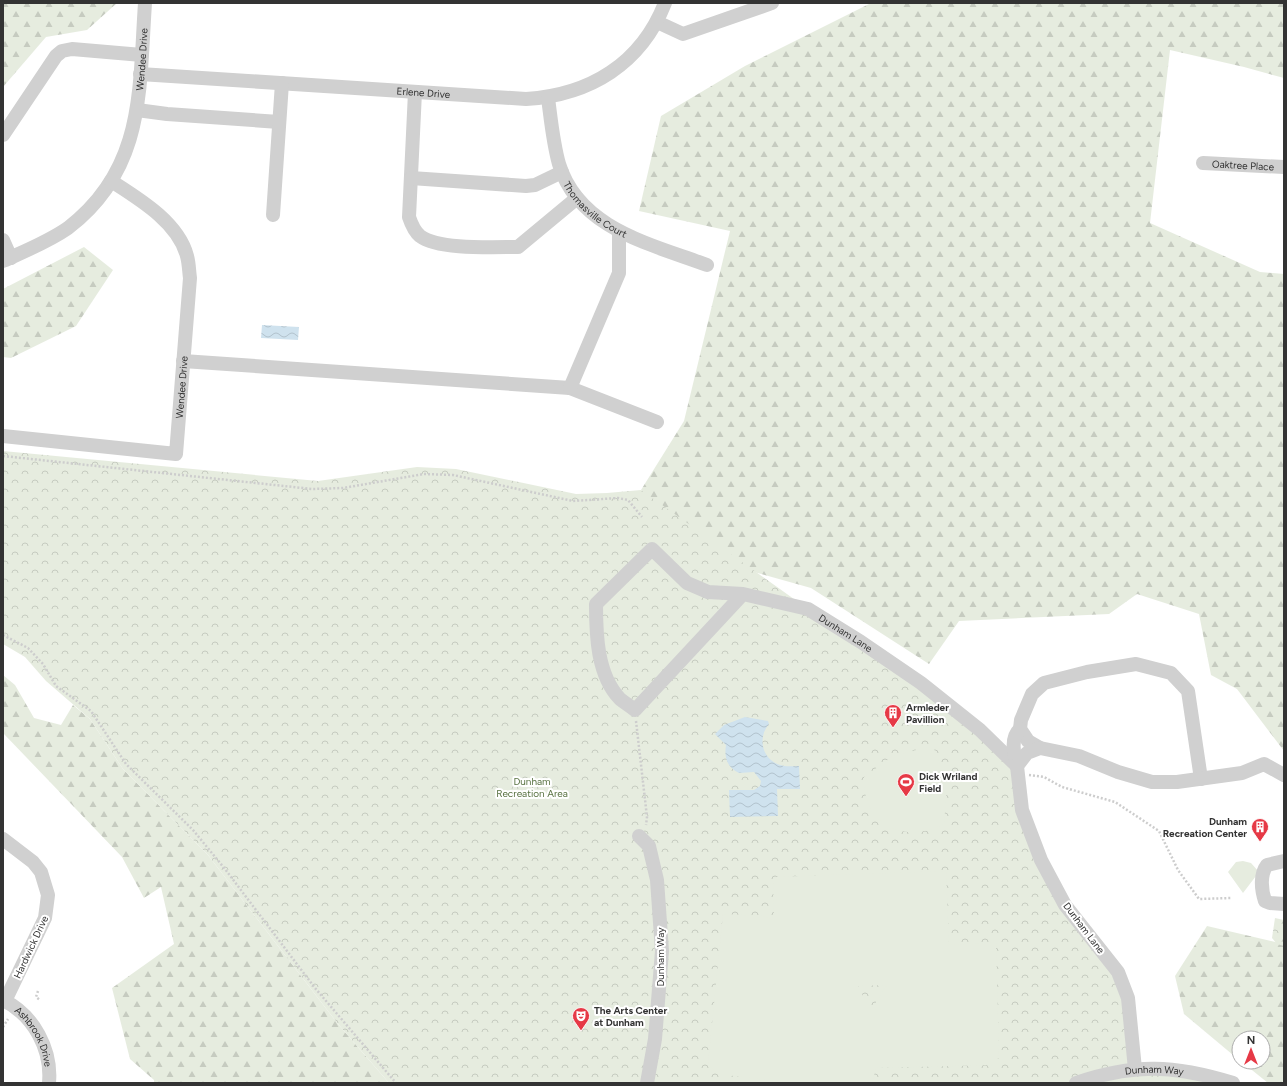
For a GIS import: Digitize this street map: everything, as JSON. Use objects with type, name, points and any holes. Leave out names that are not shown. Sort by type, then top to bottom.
[{"type":"street","name":"Wendee Drive","points":[[7,260],[47,241],[67,228],[85,213],[111,182],[125,155],[133,133],[138,110],[145,3]]},
{"type":"street","name":"Erlene Drive","points":[[140,74],[526,99],[548,98],[590,85],[611,73],[625,62],[641,45],[657,22],[665,3]]},
{"type":"street","points":[[657,22],[683,34],[772,3]]},
{"type":"street","points":[[3,135],[56,56],[62,51],[72,49],[142,55]]},
{"type":"street","points":[[273,215],[282,83]]},
{"type":"street","points":[[415,92],[409,217],[418,235],[426,240],[447,245],[518,247],[577,198]]},
{"type":"street","name":"Thomasville Court","points":[[548,98],[556,154],[562,172],[577,198],[589,211],[619,232],[707,265]]},
{"type":"street","points":[[138,110],[167,114],[279,122]]},
{"type":"street","name":"Oaktree Place","points":[[1203,163],[1284,167]]},
{"type":"street","points":[[411,178],[526,186],[535,185],[562,172]]},
{"type":"street","name":"Wendee Drive","points":[[3,436],[176,454],[190,278],[187,256],[175,232],[159,215],[111,182]]},
{"type":"street","points":[[570,388],[619,273],[619,232]]},
{"type":"street","points":[[3,240],[7,260]]},
{"type":"street","points":[[183,361],[570,388],[657,422]]},
{"type":"street","name":"Dunham Lane","points":[[635,710],[620,698],[604,673],[596,634],[596,604],[652,549],[688,583],[708,592],[743,594],[808,609],[861,642],[921,683],[980,730],[1021,770],[1022,810],[1041,860],[1065,905],[1118,972],[1128,998],[1135,1069]]},
{"type":"street","points":[[635,710],[743,594]]},
{"type":"street","points":[[1021,770],[1013,748],[1016,733],[1020,729],[1021,720],[1032,694],[1044,683],[1087,672],[1136,664],[1171,673],[1188,691],[1201,778]]},
{"type":"street","points":[[1020,729],[1028,741],[1040,748],[1079,756],[1118,772],[1152,782],[1177,782],[1242,773],[1264,764],[1284,775]]},
{"type":"street","points":[[1021,770],[1027,753],[1040,748]]},
{"type":"street","name":"Dunham Way","points":[[639,836],[649,846],[657,880],[662,951],[655,1039],[647,1083]]},
{"type":"street","name":"Hardwick Drive","points":[[3,839],[34,862],[41,872],[48,895],[45,918],[4,1000]]},
{"type":"street","points":[[1284,861],[1267,865],[1263,870],[1262,892],[1265,900],[1270,903],[1284,904]]},
{"type":"street","name":"Ashbrook Drive","points":[[4,1000],[23,1015],[40,1036],[47,1052],[49,1083]]},
{"type":"street","name":"Dunham Way","points":[[1076,1083],[1096,1076],[1135,1069],[1172,1068],[1208,1075],[1233,1083]]},
{"type":"path","points":[[3,456],[312,489],[343,488],[424,474],[453,475],[573,500],[618,498],[628,500],[642,517]]},
{"type":"path","points":[[3,635],[28,648],[43,664],[56,686],[90,711],[126,764],[207,847],[315,988],[396,1083]]},
{"type":"path","points":[[635,710],[648,817],[646,826],[639,836]]},
{"type":"path","points":[[1021,770],[1044,778],[1062,787],[1115,802],[1159,831],[1178,870],[1199,899],[1232,898]]},
{"type":"path","points":[[38,991],[36,997],[40,1000]]},
{"type":"path","points":[[3,1027],[8,1019]]},
{"type":"green space","points":[[3,3],[117,3],[87,30],[46,37],[3,87]]},
{"type":"green space","points":[[871,3],[1284,3],[1284,78],[1170,50],[1150,223],[1260,272],[1284,274],[1284,751],[1237,689],[1211,675],[1199,614],[1137,594],[1109,614],[959,621],[929,664],[811,588],[743,569],[683,559],[641,490],[684,421],[730,231],[639,211],[661,116],[745,66]]},
{"type":"green space","points":[[84,247],[113,270],[76,326],[11,358],[3,357],[3,289]]},
{"type":"green space","name":"Dunham Recreation Area","points":[[3,451],[318,481],[417,467],[456,469],[576,494],[641,490],[808,609],[861,642],[1017,766],[1041,860],[1118,972],[1135,1069],[1233,1083],[389,1083],[338,1024],[208,855],[123,769],[90,719],[46,681],[25,657],[3,644]]},
{"type":"green space","points":[[3,675],[15,685],[34,718],[61,725],[73,705],[90,719],[123,769],[208,855],[338,1024],[389,1083],[154,1083],[154,1080],[130,1059],[112,988],[174,944],[161,887],[144,898],[122,857],[3,733]]},
{"type":"green space","name":"Dick Wriland Field","points":[[928,747],[936,751],[947,786],[944,824],[929,830],[914,832],[901,831],[888,826],[878,818],[870,807],[865,793],[864,777],[893,756]]},
{"type":"green space","points":[[1243,861],[1251,863],[1259,872],[1243,893],[1228,872],[1236,862]]},
{"type":"green space","points":[[946,871],[949,945],[996,942],[999,1057],[993,1065],[876,1068],[872,1083],[791,1083],[718,1074],[708,1064],[723,914],[763,916],[774,920],[773,877]],"holes":[[[887,985],[876,1002],[874,1018],[858,986]]]},
{"type":"green space","points":[[1275,918],[1284,920],[1284,946],[1277,944],[1272,938]]},
{"type":"green space","points":[[1207,926],[1284,944],[1284,1083],[1268,1083],[1252,1070],[1271,1070],[1271,1030],[1231,1030],[1231,1053],[1184,1014],[1175,976]]},
{"type":"water","points":[[262,325],[299,327],[298,340],[261,338]]},
{"type":"water","points":[[745,717],[768,721],[769,724],[763,735],[762,742],[765,753],[769,758],[782,766],[799,766],[800,789],[777,789],[778,816],[730,817],[729,790],[754,790],[760,786],[761,781],[754,772],[739,773],[729,765],[726,758],[726,745],[715,734],[724,725]]},
{"type":"place","name":"Armleder Pavillion","points":[[893,728]]},
{"type":"place","name":"Dick Wriland Field","points":[[906,797]]},
{"type":"place","name":"Dunham Recreation Center","points":[[1260,842]]},
{"type":"place","name":"The Arts Center at Dunham","points":[[581,1031]]}]
